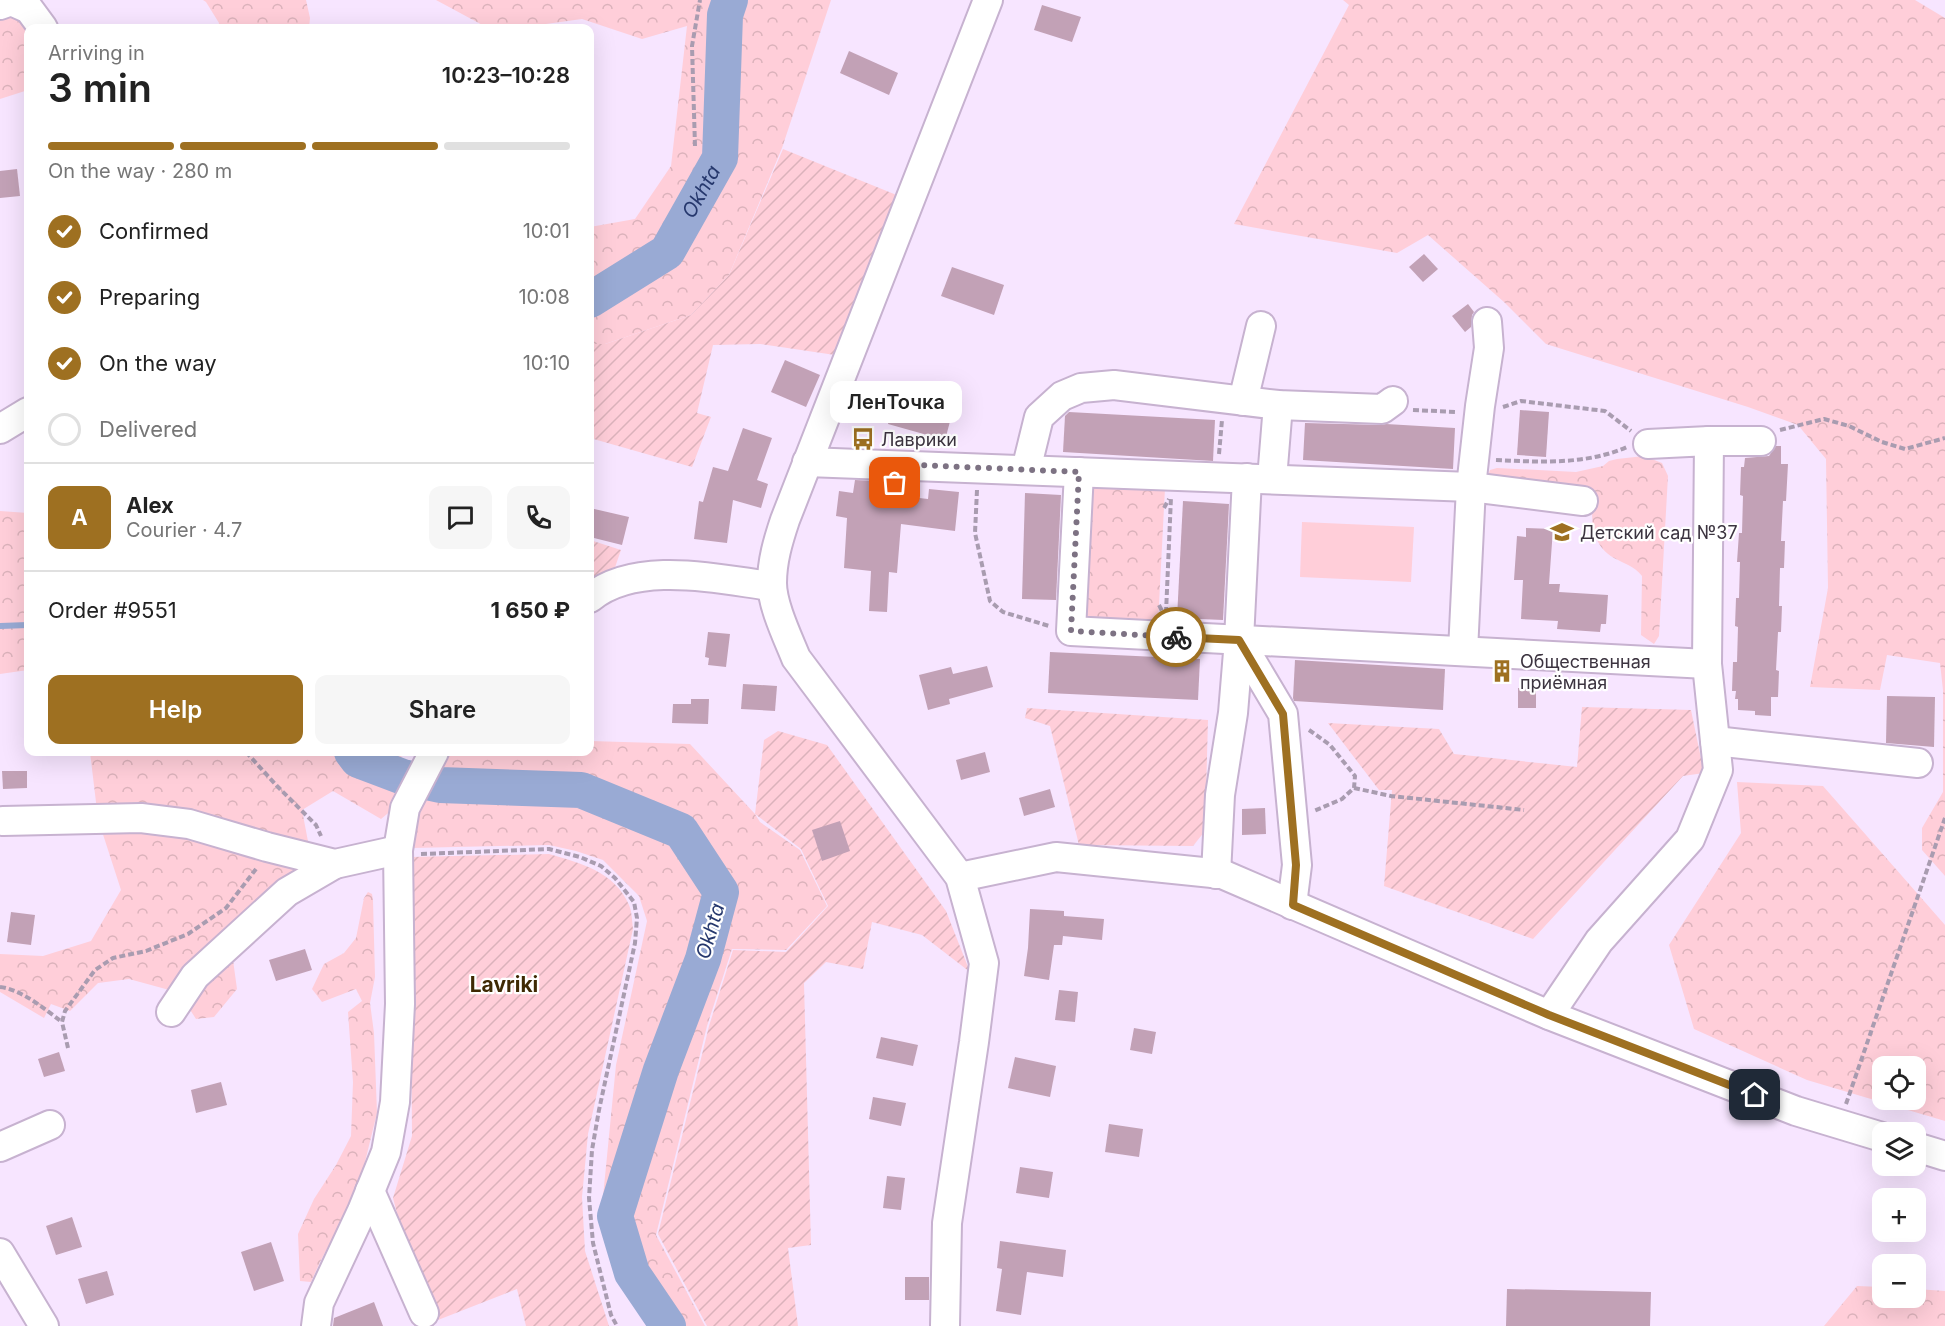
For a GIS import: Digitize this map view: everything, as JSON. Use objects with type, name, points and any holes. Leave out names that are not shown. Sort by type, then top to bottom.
[{"type":"street","points":[[948,1326],[947,1223],[984,963],[960,877],[796,658],[782,623],[772,585],[774,553],[807,462],[988,0]]},
{"type":"street","points":[[0,4],[11,1],[29,9],[40,24]]},
{"type":"street","points":[[1463,651],[1473,473],[1489,348],[1487,322]]},
{"type":"street","points":[[1233,399],[1261,326]]},
{"type":"street","points":[[1026,470],[1039,417],[1062,396],[1081,388],[1114,385],[1278,405],[1388,405]]},
{"type":"street","points":[[1219,874],[1220,795],[1233,713],[1239,640],[1259,479],[1278,405]]},
{"type":"street","points":[[0,429],[24,414]]},
{"type":"street","points":[[1549,1015],[1599,941],[1690,839],[1718,770],[1707,664],[1709,441]]},
{"type":"street","points":[[1648,444],[1761,441]]},
{"type":"street","points":[[807,462],[1259,479],[1473,473],[1583,501]]},
{"type":"street","points":[[1079,472],[1071,631],[1463,651],[1506,648],[1707,664]]},
{"type":"street","points":[[594,595],[621,580],[672,575],[772,585]]},
{"type":"street","points":[[1239,640],[1283,714],[1296,865],[1293,905]]},
{"type":"street","points":[[1715,741],[1918,763]]},
{"type":"street","points":[[316,1326],[319,1303],[386,1152],[395,1102],[400,1004],[398,852],[405,808],[431,756]]},
{"type":"street","points":[[3,821],[141,818],[189,824],[335,864]]},
{"type":"street","points":[[171,1012],[195,976],[287,892],[335,864],[398,852]]},
{"type":"street","points":[[960,877],[1056,857],[1219,874],[1549,1015],[1796,1111],[1872,1134]]},
{"type":"street","points":[[0,1147],[50,1125]]},
{"type":"street","points":[[1926,1150],[1945,1156]]},
{"type":"street","points":[[370,1191],[424,1313]]},
{"type":"street","points":[[0,1253],[44,1326]]},
{"type":"path","points":[[695,146],[692,46],[700,0]]},
{"type":"path","points":[[1217,477],[1233,399]]},
{"type":"path","points":[[1388,405],[1479,413],[1521,401],[1605,411],[1648,444]]},
{"type":"path","points":[[1761,441],[1776,432],[1824,419],[1849,426],[1882,442],[1905,449],[1945,438]]},
{"type":"path","points":[[1473,473],[1524,462],[1583,460],[1631,446],[1648,444]]},
{"type":"path","points":[[988,468],[975,533],[990,601],[1003,612],[1071,631]]},
{"type":"path","points":[[1165,616],[1171,496]]},
{"type":"path","points":[[1283,714],[1330,745],[1355,776],[1354,788],[1342,799],[1293,821]]},
{"type":"path","points":[[250,756],[316,825],[335,864]]},
{"type":"path","points":[[1354,788],[1391,796],[1524,810]]},
{"type":"path","points":[[1839,1124],[1945,818]]},
{"type":"path","points":[[398,852],[549,849],[580,856],[601,866],[615,878],[634,902],[637,918],[635,943],[599,1110],[592,1150],[589,1198],[593,1243],[611,1315],[617,1326]]},
{"type":"path","points":[[69,1048],[62,1022],[66,1011],[95,970],[113,958],[146,951],[188,934],[226,908],[252,871],[281,851]]},
{"type":"path","points":[[0,987],[34,1000],[62,1022]]},
{"type":"green space","points":[[203,0],[306,0],[309,24],[219,24]]},
{"type":"green space","points":[[436,0],[831,0],[782,148],[729,275],[691,315],[605,344],[594,344],[594,226],[635,219],[671,166],[687,26],[642,39],[582,19],[546,24],[481,24]]},
{"type":"green space","points":[[1343,0],[1915,0],[1945,18],[1945,876],[1922,850],[1922,828],[1943,792],[1943,690],[1940,663],[1887,655],[1880,690],[1810,687],[1828,588],[1826,459],[1798,425],[1748,407],[1546,344],[1504,302],[1428,235],[1397,253],[1234,224],[1349,5]]},
{"type":"green space","points":[[0,11],[32,17],[29,24],[24,24],[24,91],[0,99]]},
{"type":"green space","points":[[783,149],[899,196],[835,355],[760,344],[713,345],[697,413],[711,417],[692,467],[594,439],[594,344],[605,344],[691,315],[729,275]]},
{"type":"green space","points":[[1644,456],[1662,463],[1668,476],[1659,636],[1654,644],[1641,635],[1642,576],[1633,567],[1614,558],[1600,545],[1592,521],[1593,494],[1486,479],[1490,470],[1497,468],[1576,472],[1603,466],[1617,459]]},
{"type":"green space","points":[[1091,483],[1165,488],[1158,624],[1083,620]]},
{"type":"green space","points":[[0,511],[24,513],[24,671],[0,674]]},
{"type":"green space","points":[[1302,522],[1414,527],[1411,582],[1300,577]]},
{"type":"green space","points":[[594,541],[621,550],[611,579],[594,585]]},
{"type":"green space","points":[[1582,707],[1691,710],[1704,773],[1683,776],[1533,939],[1384,886],[1392,790],[1379,790],[1328,723],[1439,729],[1454,754],[1577,767]]},
{"type":"green space","points":[[1027,708],[1208,720],[1205,831],[1193,846],[1079,845],[1050,726],[1025,718]]},
{"type":"green space","points":[[778,731],[827,745],[946,911],[970,972],[922,935],[872,922],[863,969],[826,962],[804,983],[811,1245],[788,1248],[798,1326],[707,1326],[658,1234],[709,1026],[733,950],[786,952],[828,906],[801,849],[755,814],[764,740]]},
{"type":"green space","points":[[594,741],[690,744],[760,822],[800,850],[827,906],[786,950],[732,949],[707,1026],[656,1235],[705,1326],[654,1326],[616,1267],[601,1217],[616,1065],[647,921],[639,896],[603,860],[549,845],[412,848],[422,790],[442,756],[594,756]]},
{"type":"green space","points":[[90,756],[401,756],[404,765],[393,809],[381,819],[333,791],[302,810],[315,878],[233,960],[237,989],[214,1017],[196,1019],[187,1005],[173,991],[129,979],[98,983],[70,1011],[51,1004],[44,1018],[0,992],[0,954],[43,956],[91,941],[121,890],[98,819]]},
{"type":"green space","points":[[1737,782],[1823,786],[1945,925],[1945,1121],[1908,1110],[1926,1110],[1926,1056],[1872,1056],[1872,1099],[1807,1080],[1694,1029],[1669,945],[1741,833]]},
{"type":"green space","points":[[549,854],[585,865],[606,877],[623,894],[632,917],[633,929],[588,1134],[582,1197],[585,1251],[609,1326],[526,1326],[517,1289],[438,1320],[404,1240],[393,1198],[412,1136],[410,857]]},
{"type":"green space","points":[[368,892],[372,894],[373,900],[375,977],[370,1003],[374,1033],[377,1113],[363,1170],[343,1219],[311,1282],[300,1281],[298,1234],[314,1199],[351,1136],[353,1082],[348,1012],[362,1001],[356,989],[322,1002],[312,989],[324,964],[344,953],[356,938],[364,898]]},
{"type":"green space","points":[[1857,1286],[1872,1287],[1872,1308],[1926,1308],[1926,1290],[1945,1291],[1945,1326],[1824,1326]]},
{"type":"building","points":[[1042,5],[1081,17],[1072,42],[1034,30]]},
{"type":"building","points":[[849,51],[898,73],[889,95],[840,73]]},
{"type":"building","points":[[17,169],[20,196],[0,198],[0,171]]},
{"type":"building","points":[[1424,254],[1438,269],[1423,282],[1409,267]]},
{"type":"building","points":[[952,267],[1004,285],[994,315],[941,296]]},
{"type":"building","points":[[1468,304],[1474,312],[1471,327],[1465,332],[1452,316]]},
{"type":"building","points":[[785,360],[820,375],[806,407],[771,392]]},
{"type":"building","points":[[898,387],[955,403],[945,440],[888,424]]},
{"type":"building","points":[[1520,410],[1549,412],[1546,457],[1517,455]]},
{"type":"building","points":[[1069,412],[1215,420],[1213,461],[1063,452],[1065,416]]},
{"type":"building","points":[[1305,423],[1455,428],[1453,469],[1303,460]]},
{"type":"building","points":[[743,428],[772,438],[757,480],[768,484],[761,508],[733,500],[727,543],[694,539],[699,501],[703,502],[713,467],[728,471]]},
{"type":"building","points":[[1776,446],[1781,446],[1781,464],[1788,464],[1781,541],[1785,541],[1784,568],[1780,568],[1779,606],[1782,606],[1776,670],[1779,671],[1778,697],[1771,697],[1771,716],[1755,715],[1755,711],[1738,710],[1738,699],[1735,699],[1736,691],[1732,691],[1733,662],[1737,662],[1738,627],[1735,626],[1736,598],[1739,598],[1740,562],[1737,562],[1739,533],[1742,533],[1741,467],[1744,467],[1745,458],[1769,456]]},
{"type":"building","points":[[855,480],[876,481],[875,493],[928,499],[929,489],[959,492],[955,531],[901,524],[897,573],[889,572],[887,612],[869,611],[871,571],[844,568],[847,518],[836,516],[839,491],[853,493]]},
{"type":"building","points":[[1025,493],[1061,495],[1056,600],[1022,599]]},
{"type":"building","points":[[1183,501],[1229,504],[1223,620],[1177,618]]},
{"type":"building","points":[[594,509],[629,517],[622,545],[594,538]]},
{"type":"building","points":[[1526,528],[1553,529],[1549,584],[1560,584],[1559,592],[1608,595],[1606,624],[1601,624],[1600,632],[1557,629],[1558,621],[1521,619],[1523,580],[1514,580],[1517,536],[1526,537]]},
{"type":"building","points":[[708,632],[730,634],[726,667],[708,665],[709,658],[705,657]]},
{"type":"building","points":[[1050,652],[1200,659],[1198,700],[1048,693]]},
{"type":"building","points":[[1295,660],[1445,669],[1443,710],[1294,701]]},
{"type":"building","points":[[987,666],[993,687],[949,699],[950,704],[928,710],[919,675],[951,667],[953,674]]},
{"type":"building","points":[[743,684],[777,686],[775,711],[741,709]]},
{"type":"building","points":[[1518,688],[1536,688],[1536,708],[1518,708]]},
{"type":"building","points":[[1887,696],[1935,697],[1934,747],[1886,743]]},
{"type":"building","points":[[691,699],[709,699],[708,724],[672,723],[673,704],[691,704]]},
{"type":"building","points":[[985,752],[990,772],[961,780],[956,760]]},
{"type":"building","points":[[2,771],[27,771],[27,788],[3,789]]},
{"type":"building","points":[[1050,789],[1055,807],[1024,816],[1019,798]]},
{"type":"building","points":[[1265,808],[1266,834],[1242,835],[1242,809]]},
{"type":"building","points":[[840,821],[850,851],[822,861],[812,830]]},
{"type":"building","points":[[1030,909],[1064,911],[1064,916],[1104,919],[1102,940],[1063,936],[1062,945],[1054,945],[1049,980],[1024,976]]},
{"type":"building","points":[[11,912],[35,915],[31,945],[7,942]]},
{"type":"building","points":[[305,949],[312,970],[276,981],[269,960]]},
{"type":"building","points":[[1059,990],[1078,992],[1075,1022],[1055,1020]]},
{"type":"building","points":[[1134,1028],[1156,1032],[1152,1054],[1130,1050]]},
{"type":"building","points":[[881,1037],[918,1045],[913,1066],[876,1058]]},
{"type":"building","points":[[59,1052],[65,1071],[44,1077],[38,1059]]},
{"type":"building","points":[[1015,1057],[1056,1066],[1050,1097],[1008,1088]]},
{"type":"building","points":[[221,1082],[227,1105],[196,1113],[191,1090]]},
{"type":"building","points":[[873,1097],[906,1103],[901,1126],[869,1119]]},
{"type":"building","points":[[1109,1124],[1143,1129],[1139,1157],[1105,1152]]},
{"type":"building","points":[[1020,1167],[1053,1172],[1049,1198],[1016,1193]]},
{"type":"building","points":[[887,1176],[905,1178],[901,1210],[883,1208]]},
{"type":"building","points":[[72,1217],[82,1247],[56,1255],[46,1226]]},
{"type":"building","points":[[1000,1241],[1066,1250],[1063,1277],[1027,1272],[1021,1315],[996,1311],[1002,1269],[997,1268]]},
{"type":"building","points":[[271,1242],[284,1281],[254,1291],[241,1252]]},
{"type":"building","points":[[107,1271],[114,1295],[86,1304],[78,1279]]},
{"type":"building","points":[[905,1277],[929,1277],[929,1300],[905,1300]]},
{"type":"building","points":[[1507,1289],[1651,1292],[1650,1326],[1506,1326]]},
{"type":"building","points":[[374,1302],[383,1326],[333,1326],[334,1318]]},
{"type":"waterway","name":"Okhta","points":[[594,298],[667,252],[720,158],[725,15],[730,0]]},
{"type":"waterway","points":[[0,626],[24,625]]},
{"type":"waterway","name":"Okhta","points":[[355,756],[358,760],[403,777],[440,785],[581,790],[681,831],[721,892],[703,959],[661,1070],[615,1216],[632,1273],[668,1326]]},
{"type":"way so far","points":[[895,483],[911,484],[917,465],[1079,472],[1071,631],[1176,637]]},
{"type":"place","name":"Лаврики","points":[[863,439]]},
{"type":"place","name":"ЛенТочка","points":[[895,483]]},
{"type":"place","name":"Детский сад №37","points":[[1562,532]]},
{"type":"place","name":"Общественная приёмная","points":[[1502,671]]},
{"type":"district","name":"Lavriki","points":[[504,984]]},
{"type":"route","points":[[1176,637],[1239,640],[1283,714],[1288,779],[1292,796],[1296,865],[1293,905],[1549,1015],[1755,1095]]}]
